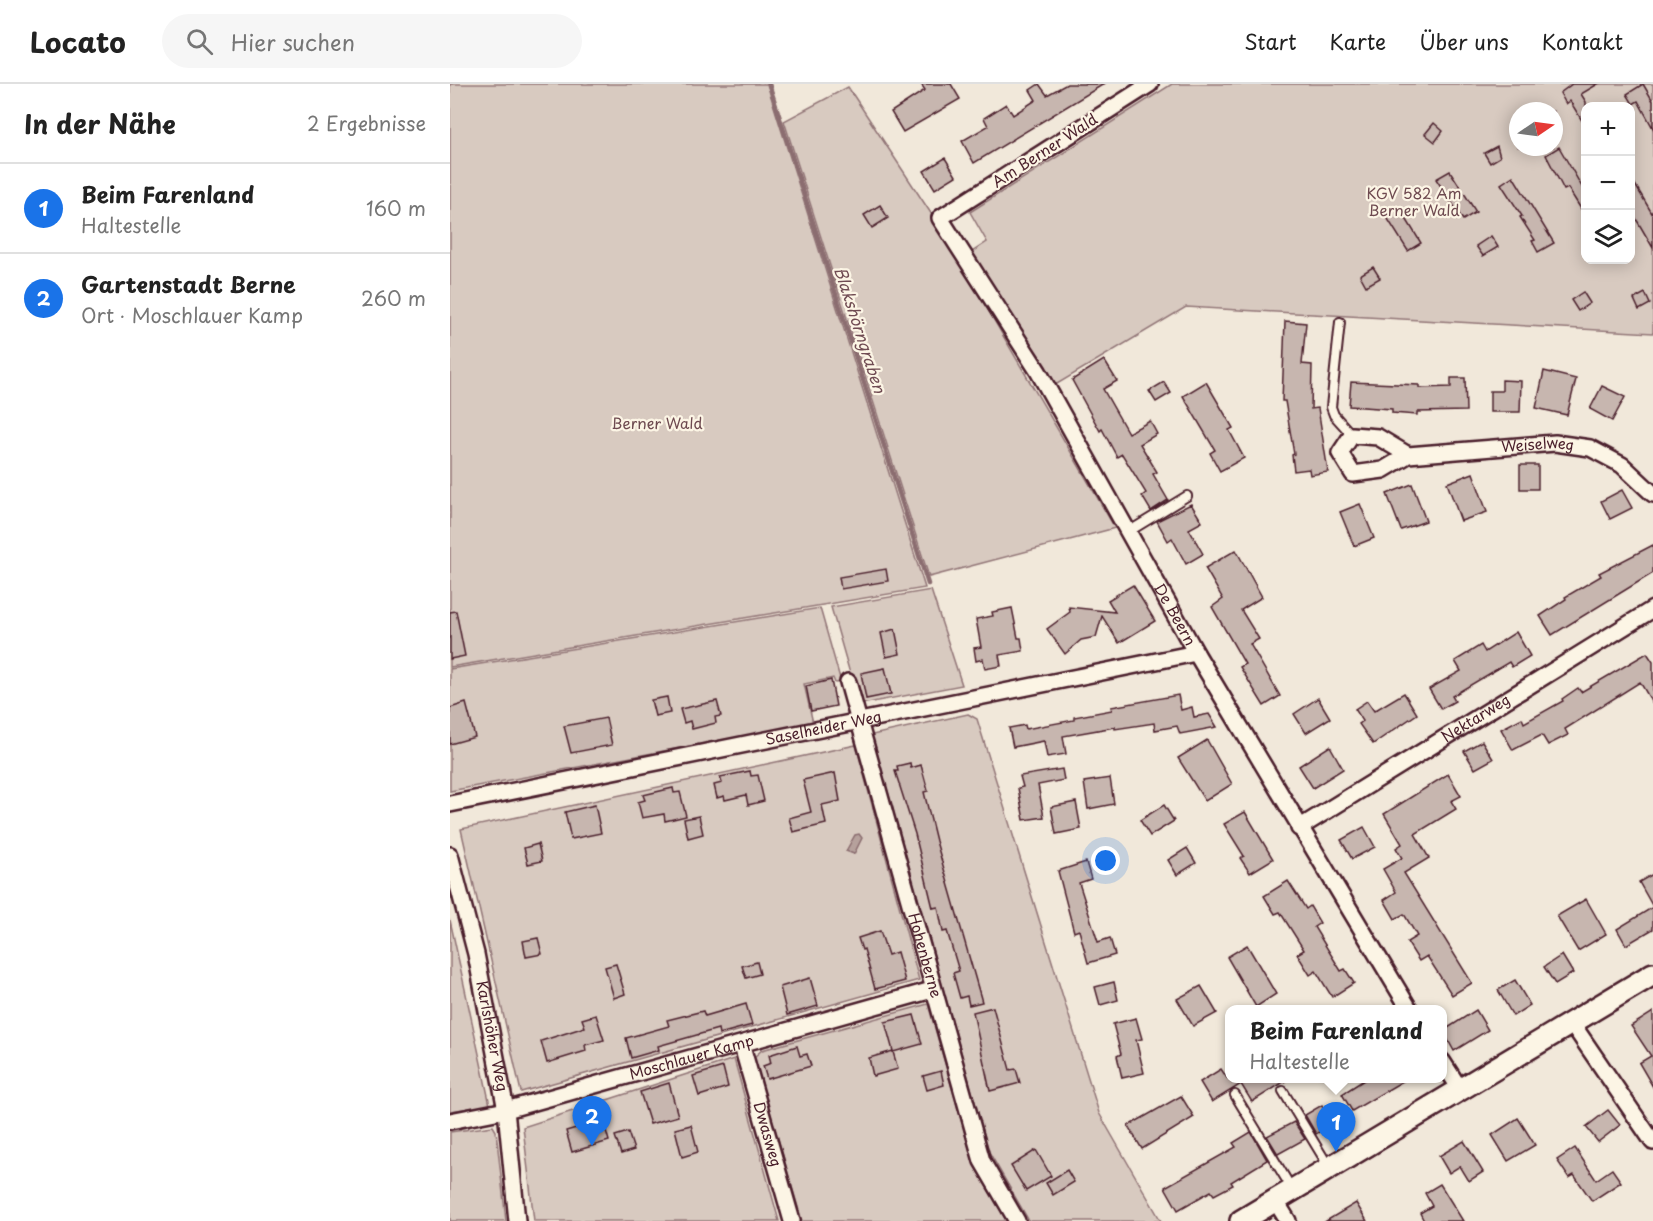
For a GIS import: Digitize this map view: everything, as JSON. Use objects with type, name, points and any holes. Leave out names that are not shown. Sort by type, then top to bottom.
[{"type":"street","name":"Am Berner Wald","points":[[940,218],[1150,84]]},
{"type":"street","name":"De Beern","points":[[940,218],[1038,370],[1196,653],[1407,1005]]},
{"type":"street","name":"Weiselweg","points":[[1352,435],[1341,453],[1353,474],[1383,470],[1408,455],[1555,443],[1590,448],[1622,465],[1653,494]]},
{"type":"street","points":[[1352,435],[1378,437],[1408,455]]},
{"type":"street","name":"Nektarweg","points":[[1299,828],[1653,609]]},
{"type":"street","name":"Saselheider Weg","points":[[450,804],[1196,653]]},
{"type":"street","name":"Hohenberne","points":[[848,682],[857,723],[982,1161],[1017,1221]]},
{"type":"street","name":"Karlshöher Weg","points":[[450,855],[476,954],[506,1110],[517,1221]]},
{"type":"street","points":[[1241,1221],[1653,974]]},
{"type":"street","name":"Moschlauer Kamp","points":[[450,1121],[506,1110],[742,1046],[932,990]]},
{"type":"street","points":[[1571,1022],[1653,1142]]},
{"type":"street","name":"Dwasweg","points":[[742,1046],[792,1221]]},
{"type":"street","points":[[1447,1068],[1460,1089]]},
{"type":"street","points":[[1284,1194],[1288,1221]]},
{"type":"lane","points":[[1340,322],[1331,407],[1334,415],[1352,435]]},
{"type":"lane","points":[[1128,532],[1187,496]]},
{"type":"lane","points":[[1283,1091],[1329,1167]]},
{"type":"lane","points":[[1236,1095],[1284,1194]]},
{"type":"green space","name":"Berner Wald","points":[[450,84],[767,84],[925,588],[450,667]]},
{"type":"green space","name":"KGV 582 Am Berner Wald","points":[[1172,84],[1653,84],[1653,333],[1186,307],[1052,387],[972,252],[987,242],[970,212]]},
{"type":"green space","points":[[848,87],[938,224],[1115,528],[929,577],[784,121]]},
{"type":"green space","points":[[931,590],[962,685],[862,704],[849,670],[831,607]]},
{"type":"green space","points":[[820,608],[841,682],[835,683],[833,678],[804,684],[813,723],[450,791],[450,669]]},
{"type":"green space","points":[[968,714],[977,719],[1099,1113],[1161,1221],[1029,1221],[989,1152],[872,735]]},
{"type":"green space","points":[[856,745],[919,980],[521,1092],[461,829]]},
{"type":"green space","points":[[450,920],[490,1105],[450,1111]]},
{"type":"green space","points":[[928,1004],[974,1165],[1007,1221],[802,1221],[754,1057],[762,1050]]},
{"type":"green space","points":[[734,1059],[779,1221],[534,1221],[523,1127]]},
{"type":"green space","points":[[493,1126],[496,1131],[506,1221],[450,1221],[450,1132]]},
{"type":"shaded area","points":[[859,834],[862,838],[854,854],[846,851],[855,835]]},
{"type":"building","points":[[921,84],[951,84],[960,99],[903,132],[891,112],[925,90]]},
{"type":"building","points":[[1039,84],[1047,95],[1067,84],[1104,84],[974,163],[962,141],[988,126],[984,118],[1006,104],[1013,115],[1036,100],[1030,90]]},
{"type":"building","points":[[1572,84],[1598,84],[1581,94],[1586,102],[1581,102],[1581,119],[1570,101],[1566,104],[1560,93]]},
{"type":"building","points":[[1643,84],[1653,101],[1653,128],[1638,101],[1632,102],[1627,94]]},
{"type":"building","points":[[1434,123],[1443,131],[1435,142],[1425,134]]},
{"type":"building","points":[[1497,146],[1500,157],[1490,163],[1484,153]]},
{"type":"building","points":[[1563,154],[1581,185],[1581,209],[1568,188],[1564,190],[1547,156],[1563,156]]},
{"type":"building","points":[[945,158],[956,176],[935,189],[924,171]]},
{"type":"building","points":[[1450,171],[1476,212],[1463,220],[1436,179]]},
{"type":"building","points":[[1513,176],[1554,243],[1538,252],[1532,241],[1535,240],[1520,217],[1522,216],[1501,184]]},
{"type":"building","points":[[1635,184],[1653,215],[1653,248],[1635,217]]},
{"type":"building","points":[[880,205],[888,218],[872,228],[864,215]]},
{"type":"building","points":[[1399,207],[1421,243],[1408,251],[1386,216]]},
{"type":"building","points":[[1491,236],[1498,247],[1483,256],[1476,246]]},
{"type":"building","points":[[1373,267],[1380,278],[1366,286],[1360,275]]},
{"type":"building","points":[[1583,292],[1590,303],[1578,311],[1571,300]]},
{"type":"building","points":[[1645,293],[1650,304],[1639,310],[1634,299]]},
{"type":"building","points":[[1285,321],[1306,323],[1302,364],[1312,365],[1311,409],[1318,408],[1328,472],[1310,475],[1309,469],[1294,471],[1292,455],[1294,454],[1285,401],[1282,401]]},
{"type":"building","points":[[1104,360],[1117,381],[1103,389],[1128,433],[1150,421],[1157,434],[1140,444],[1157,472],[1153,474],[1168,500],[1151,511],[1142,496],[1146,493],[1122,454],[1117,457],[1072,380]]},
{"type":"building","points":[[1544,371],[1576,379],[1567,415],[1536,408]]},
{"type":"building","points":[[1451,378],[1465,378],[1466,411],[1417,412],[1417,415],[1392,413],[1392,409],[1349,406],[1351,382],[1419,385],[1419,388],[1451,387]]},
{"type":"building","points":[[1502,380],[1521,381],[1520,412],[1490,412],[1490,391],[1502,391]]},
{"type":"building","points":[[1164,382],[1171,393],[1156,402],[1149,391]]},
{"type":"building","points":[[1206,382],[1233,428],[1229,430],[1244,458],[1220,471],[1210,453],[1215,450],[1183,396]]},
{"type":"building","points":[[1602,386],[1625,397],[1612,421],[1590,409]]},
{"type":"building","points":[[1520,465],[1538,465],[1538,489],[1520,489]]},
{"type":"building","points":[[1473,473],[1487,512],[1461,521],[1447,483]]},
{"type":"building","points":[[1412,484],[1426,521],[1401,530],[1387,494]]},
{"type":"building","points":[[1622,490],[1632,508],[1610,519],[1601,501]]},
{"type":"building","points":[[1191,504],[1202,522],[1189,529],[1203,554],[1186,564],[1172,538],[1168,541],[1157,521]]},
{"type":"building","points":[[1360,504],[1374,538],[1354,546],[1340,512]]},
{"type":"building","points":[[1653,545],[1653,573],[1552,635],[1540,616],[1566,599],[1565,597],[1601,576],[1599,573]]},
{"type":"building","points":[[1236,550],[1262,597],[1241,610],[1259,639],[1250,644],[1280,696],[1264,706],[1240,667],[1245,664],[1212,607],[1223,599],[1205,568]]},
{"type":"building","points":[[886,569],[888,581],[841,589],[839,577]]},
{"type":"building","points":[[1133,585],[1155,621],[1119,643],[1102,616],[1096,637],[1081,640],[1065,654],[1047,629],[1070,612],[1069,607],[1115,612],[1108,600]]},
{"type":"building","points":[[1012,608],[1023,651],[999,655],[1001,666],[985,669],[983,659],[976,661],[974,648],[981,647],[976,619],[993,616],[992,612]]},
{"type":"building","points":[[456,611],[465,656],[450,659],[450,612]]},
{"type":"building","points":[[895,629],[900,654],[886,657],[881,633]]},
{"type":"building","points":[[1516,632],[1530,656],[1512,667],[1509,662],[1452,696],[1455,701],[1441,709],[1429,689],[1461,671],[1455,661],[1481,645],[1485,652]]},
{"type":"building","points":[[1647,653],[1653,662],[1653,704],[1640,682],[1565,729],[1568,735],[1548,745],[1542,735],[1513,750],[1501,729],[1522,718],[1524,723],[1563,701],[1562,699],[1578,688],[1581,692]]},
{"type":"building","points":[[885,668],[891,694],[866,699],[861,673]]},
{"type":"building","points":[[831,680],[836,706],[811,711],[806,686]]},
{"type":"building","points":[[1404,693],[1417,714],[1373,744],[1359,724],[1363,721],[1355,709],[1367,701],[1374,711]]},
{"type":"building","points":[[1178,695],[1181,710],[1192,707],[1194,717],[1209,714],[1217,727],[1180,734],[1177,726],[1155,730],[1154,723],[1063,736],[1066,754],[1047,757],[1044,741],[1013,747],[1009,728],[1025,725],[1026,729],[1074,720],[1074,717],[1112,710],[1111,707]]},
{"type":"building","points":[[667,697],[670,713],[655,716],[651,700]]},
{"type":"building","points":[[1318,698],[1330,718],[1306,733],[1294,714]]},
{"type":"building","points":[[717,701],[721,716],[715,717],[716,723],[692,729],[690,721],[684,723],[680,709]]},
{"type":"building","points":[[466,703],[475,737],[450,744],[450,708]]},
{"type":"building","points":[[606,718],[612,745],[571,753],[564,726]]},
{"type":"building","points":[[1207,740],[1232,784],[1205,801],[1178,758]]},
{"type":"building","points":[[1482,741],[1493,759],[1475,769],[1464,751]]},
{"type":"building","points":[[1330,746],[1343,769],[1313,788],[1299,766]]},
{"type":"building","points":[[910,763],[911,768],[921,765],[928,791],[924,792],[936,841],[982,1002],[969,1005],[967,996],[960,998],[953,973],[959,971],[947,931],[943,932],[938,907],[933,908],[915,834],[895,771],[898,771],[897,766]]},
{"type":"building","points":[[1062,769],[1064,780],[1038,785],[1044,817],[1024,820],[1018,788],[1023,787],[1020,776]]},
{"type":"building","points":[[750,771],[751,776],[758,775],[764,801],[748,805],[746,795],[725,800],[724,796],[717,798],[714,785],[722,783],[720,777]]},
{"type":"building","points":[[835,773],[840,801],[822,805],[826,824],[793,832],[789,818],[811,812],[803,780]]},
{"type":"building","points":[[1448,774],[1461,796],[1451,801],[1456,809],[1415,834],[1429,858],[1404,873],[1472,983],[1452,995],[1427,956],[1419,961],[1407,942],[1417,936],[1404,914],[1395,919],[1384,900],[1396,892],[1383,869],[1402,858],[1396,848],[1402,844],[1384,814]]},
{"type":"building","points":[[1110,778],[1114,804],[1088,809],[1084,782]]},
{"type":"building","points":[[673,788],[674,793],[680,792],[686,816],[665,821],[664,814],[642,818],[638,802],[645,800],[643,795]]},
{"type":"building","points":[[1076,802],[1081,829],[1056,834],[1051,807]]},
{"type":"building","points":[[595,805],[601,833],[571,839],[565,812]]},
{"type":"building","points":[[1164,805],[1174,821],[1150,836],[1140,820]]},
{"type":"building","points":[[1245,812],[1273,859],[1250,873],[1240,858],[1244,856],[1224,824]]},
{"type":"building","points":[[699,816],[703,834],[688,838],[684,819]]},
{"type":"building","points":[[1364,827],[1375,847],[1352,859],[1341,840]]},
{"type":"building","points":[[538,844],[542,861],[528,864],[524,848]]},
{"type":"building","points":[[1187,848],[1196,863],[1177,875],[1168,860]]},
{"type":"building","points":[[1086,862],[1091,879],[1079,883],[1098,942],[1110,938],[1115,955],[1088,963],[1079,930],[1074,932],[1058,871]]},
{"type":"building","points":[[1653,874],[1653,907],[1639,882]]},
{"type":"building","points":[[1288,881],[1306,909],[1310,906],[1320,923],[1314,927],[1341,971],[1345,969],[1354,983],[1332,997],[1316,971],[1310,975],[1297,954],[1304,950],[1280,912],[1275,914],[1264,896]]},
{"type":"building","points":[[1586,899],[1606,934],[1578,951],[1557,916]]},
{"type":"building","points":[[1653,907],[1653,929],[1626,945],[1617,929]]},
{"type":"building","points":[[880,931],[888,955],[897,952],[905,981],[875,989],[864,949],[862,950],[858,938]]},
{"type":"building","points":[[538,938],[542,954],[526,957],[523,941]]},
{"type":"building","points":[[1247,945],[1276,994],[1259,1005],[1255,1005],[1227,957]]},
{"type":"building","points":[[1562,955],[1573,973],[1555,984],[1544,967]]},
{"type":"building","points":[[757,962],[760,974],[746,978],[742,966]]},
{"type":"building","points":[[616,964],[625,994],[614,998],[605,967]]},
{"type":"building","points":[[810,978],[818,1006],[787,1015],[780,987]]},
{"type":"building","points":[[1515,980],[1530,1005],[1513,1016],[1498,990]]},
{"type":"building","points":[[1114,982],[1118,1000],[1100,1005],[1095,987]]},
{"type":"building","points":[[1201,986],[1217,1013],[1193,1026],[1177,999]]},
{"type":"building","points":[[746,1004],[752,1025],[719,1034],[718,1029],[658,1046],[659,1050],[631,1058],[626,1038],[669,1026],[667,1020],[703,1011],[705,1016]]},
{"type":"building","points":[[993,1007],[1010,1070],[1016,1069],[1020,1083],[990,1091],[973,1012]]},
{"type":"building","points":[[1476,1010],[1488,1030],[1454,1051],[1447,1038],[1447,1028]]},
{"type":"building","points":[[1653,1012],[1653,1087],[1639,1063],[1651,1056],[1631,1026]]},
{"type":"building","points":[[596,1015],[604,1040],[585,1045],[586,1051],[547,1063],[541,1041],[585,1027],[582,1019]]},
{"type":"building","points":[[914,1015],[922,1044],[893,1052],[898,1069],[873,1076],[869,1058],[893,1051],[885,1022]]},
{"type":"building","points":[[1136,1018],[1142,1039],[1136,1040],[1144,1073],[1122,1078],[1117,1056],[1121,1054],[1113,1024]]},
{"type":"building","points":[[797,1046],[800,1056],[807,1054],[811,1066],[767,1079],[763,1066],[771,1063],[769,1055]]},
{"type":"building","points":[[723,1067],[728,1087],[699,1096],[693,1076]]},
{"type":"building","points":[[1221,1069],[1225,1075],[1225,1083],[1282,1083],[1252,1102],[1241,1084],[1212,1102],[1200,1082]]},
{"type":"building","points":[[941,1071],[944,1085],[927,1090],[923,1076]]},
{"type":"building","points":[[669,1083],[678,1116],[650,1124],[640,1092]]},
{"type":"building","points":[[1359,1083],[1400,1083],[1352,1111],[1342,1094]]},
{"type":"building","points":[[1181,1096],[1194,1117],[1142,1149],[1128,1126]]},
{"type":"building","points":[[1322,1105],[1330,1125],[1316,1134],[1305,1115]]},
{"type":"building","points":[[1608,1110],[1620,1125],[1598,1142],[1586,1127]]},
{"type":"building","points":[[1518,1118],[1535,1145],[1508,1161],[1492,1135]]},
{"type":"building","points":[[603,1120],[609,1141],[572,1152],[566,1131]]},
{"type":"building","points":[[1294,1122],[1305,1139],[1278,1154],[1267,1136]]},
{"type":"building","points":[[691,1125],[698,1152],[682,1157],[675,1129]]},
{"type":"building","points":[[628,1132],[634,1150],[621,1154],[615,1136]]},
{"type":"building","points":[[1251,1132],[1267,1160],[1231,1182],[1233,1185],[1214,1195],[1211,1191],[1178,1210],[1165,1187],[1236,1147],[1233,1143]]},
{"type":"building","points":[[1464,1141],[1483,1172],[1469,1181],[1460,1166],[1449,1173],[1439,1156]]},
{"type":"building","points":[[1575,1148],[1596,1180],[1612,1169],[1621,1182],[1592,1201],[1574,1175],[1569,1178],[1557,1160]]},
{"type":"building","points":[[1036,1150],[1051,1176],[1026,1191],[1011,1166]]},
{"type":"building","points":[[1067,1170],[1074,1182],[1053,1195],[1046,1183]]},
{"type":"building","points":[[1440,1184],[1463,1221],[1424,1221],[1420,1213],[1432,1206],[1425,1193]]},
{"type":"building","points":[[1356,1203],[1367,1221],[1326,1221]]},
{"type":"waterway","name":"Blakshörngraben","points":[[769,84],[928,584]]},
{"type":"place","name":"Gartenstadt Berne","points":[[592,1146]]},
{"type":"place","name":"Beim Farenland","points":[[1336,1152]]}]
